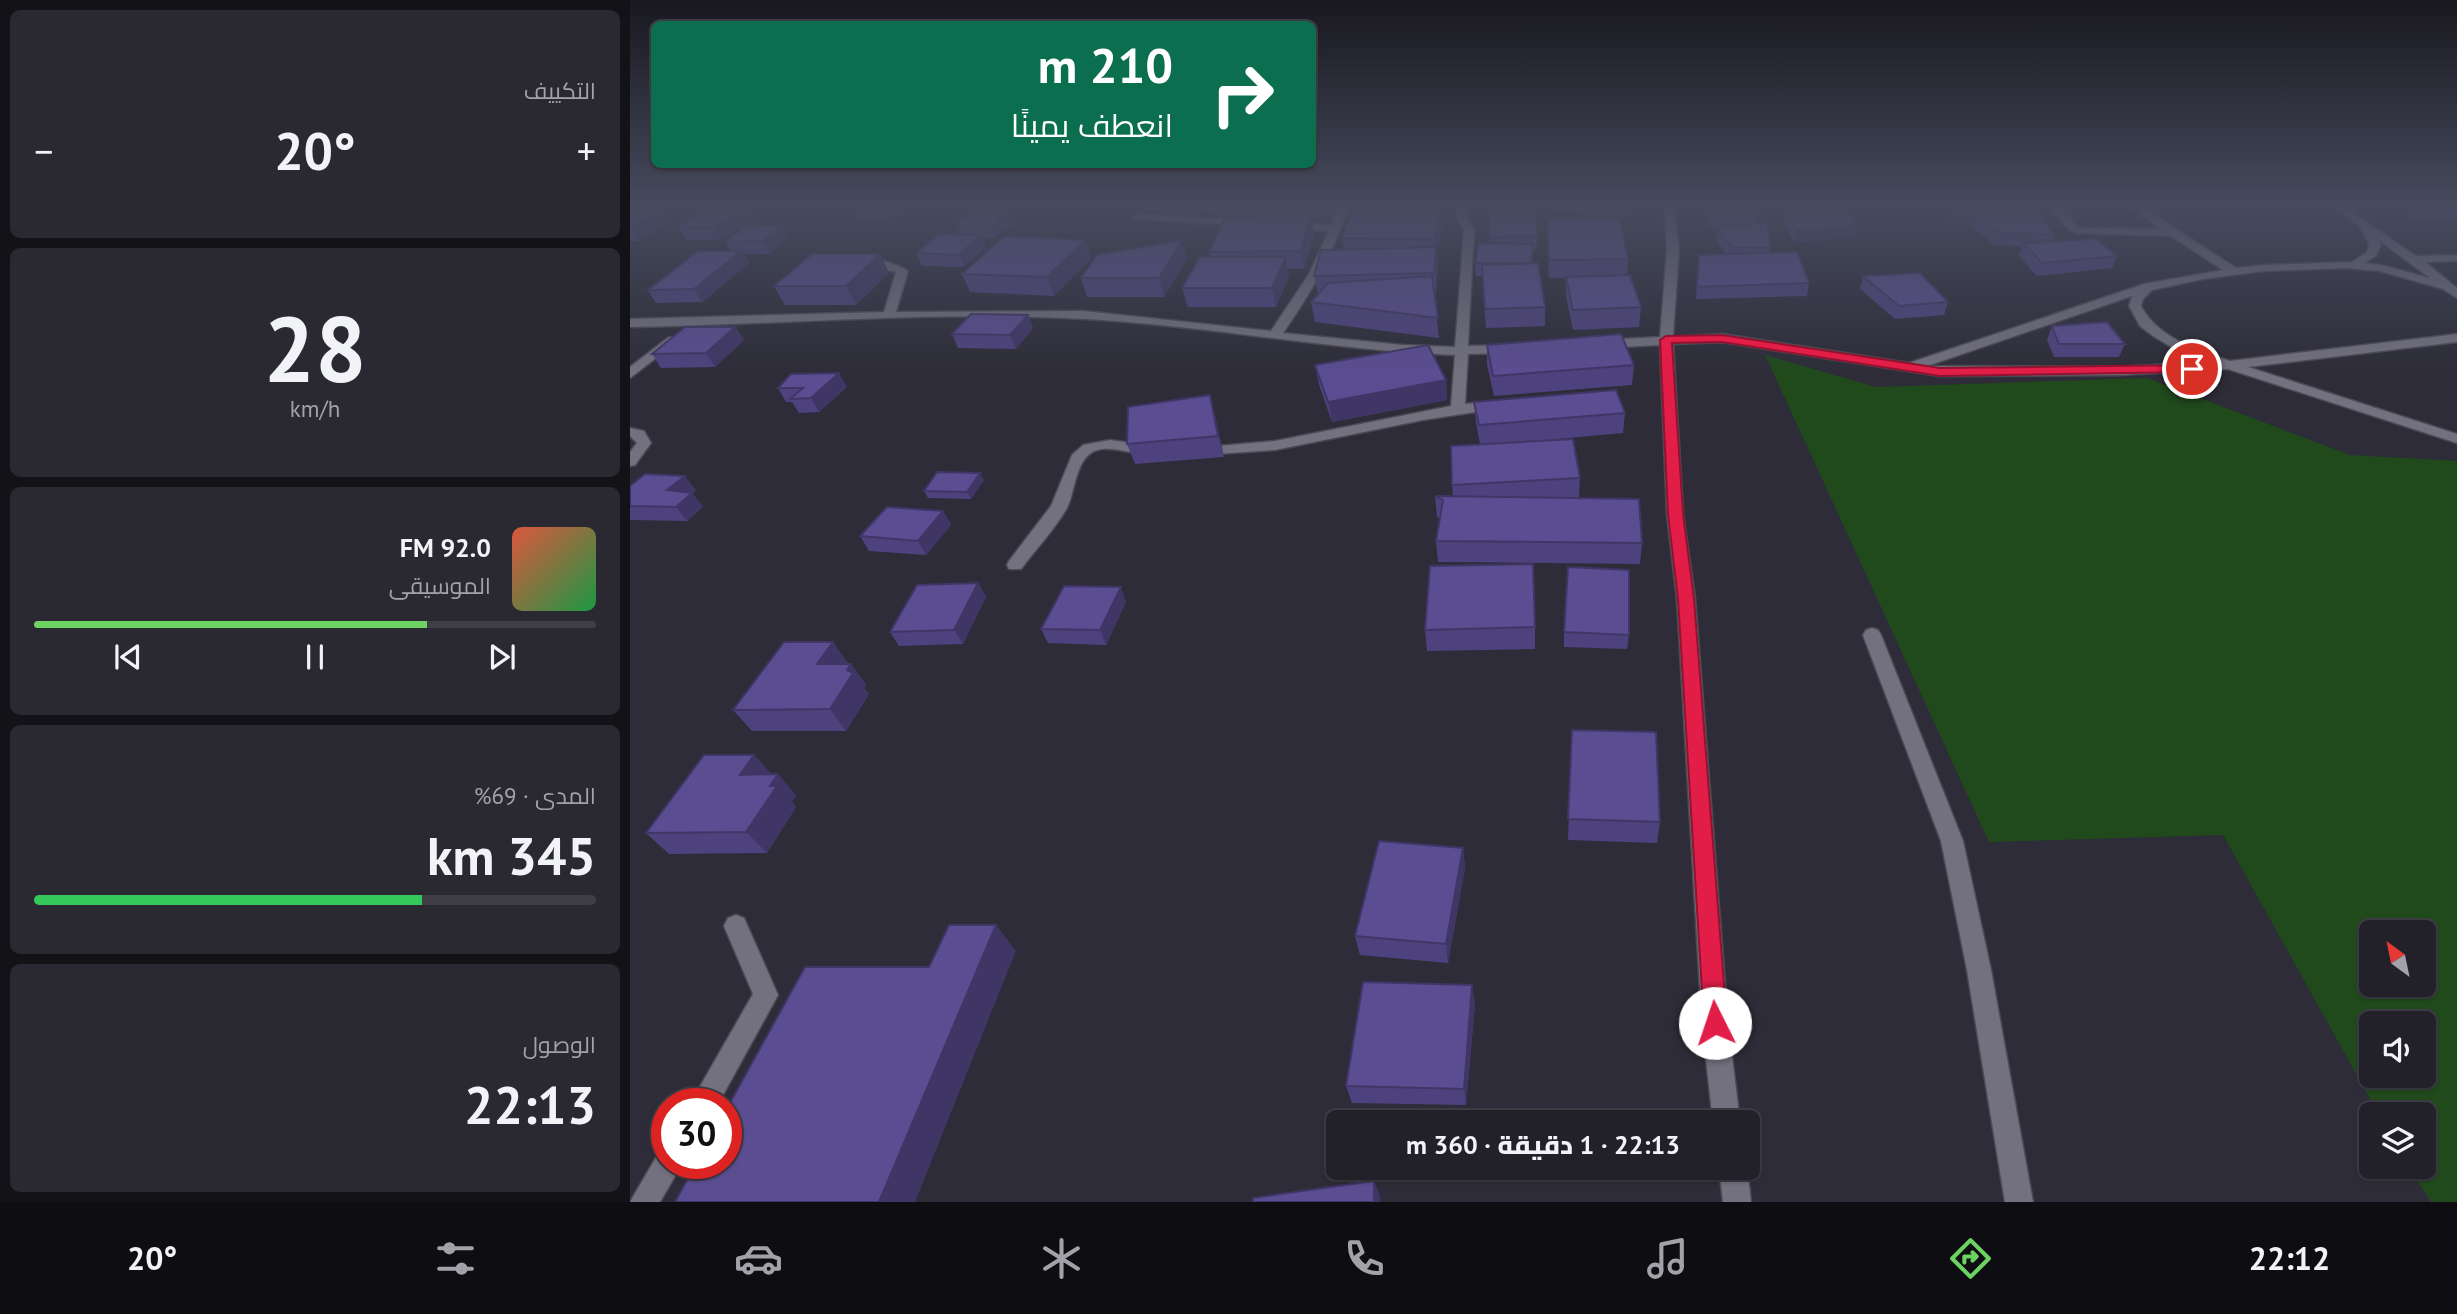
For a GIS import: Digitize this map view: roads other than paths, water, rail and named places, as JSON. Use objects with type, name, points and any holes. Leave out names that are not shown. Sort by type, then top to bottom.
[{"type":"street","points":[[855,263],[893,267],[902,271],[889,316]]},
{"type":"street","points":[[1275,335],[1305,292],[1320,263]]},
{"type":"street","points":[[1458,408],[1467,263]]},
{"type":"street","points":[[1672,263],[1666,340],[1675,514],[1686,599],[1715,1023],[1726,1110]]},
{"type":"street","points":[[2220,263],[2234,272]]},
{"type":"street","points":[[1912,367],[2148,287],[2234,272],[2350,263]]},
{"type":"street","points":[[2352,263],[2381,268],[2452,290]]},
{"type":"street","points":[[2419,263],[2452,290]]},
{"type":"street","points":[[2148,287],[2137,298],[2135,306],[2144,323],[2190,352],[2457,439]]},
{"type":"street","points":[[630,323],[889,316],[1082,315],[1163,320],[1391,350],[1461,352],[1529,348]]},
{"type":"street","points":[[630,374],[690,323]]},
{"type":"street","points":[[1584,345],[1722,338],[1940,372],[2026,373],[2170,370],[2457,338]]},
{"type":"street","points":[[1015,565],[1059,507],[1077,458],[1088,448],[1110,444],[1204,452],[1286,442],[1458,408],[1507,404]]},
{"type":"street","points":[[630,432],[639,434],[645,443],[630,462]]},
{"type":"street","points":[[1872,635],[1952,841],[1979,970],[2019,1202]]},
{"type":"street","points":[[712,1088],[766,995],[736,926]]},
{"type":"street","points":[[644,1202],[659,1179]]},
{"type":"street","points":[[1734,1180],[1737,1202]]}]
